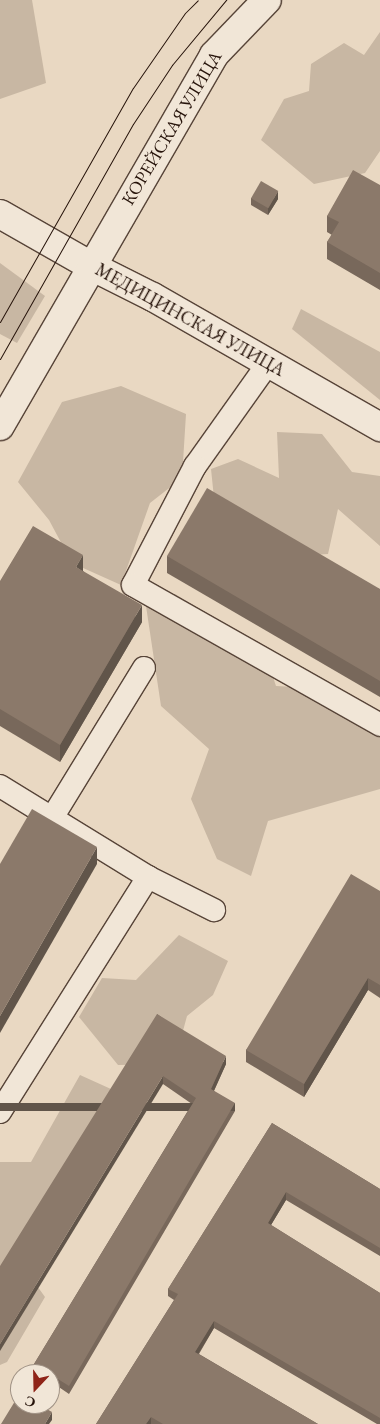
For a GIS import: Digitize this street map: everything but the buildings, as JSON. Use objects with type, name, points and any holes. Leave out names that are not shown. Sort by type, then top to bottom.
[{"type":"street","name":"КОРЕЙСКАЯ УЛИЦА","points":[[0,426],[214,55],[267,0]]},
{"type":"street","name":"МЕДИЦИНСКАЯ УЛИЦА","points":[[0,214],[91,266],[153,297],[269,362],[380,427]]},
{"type":"lane","points":[[269,362],[195,466],[133,585],[380,725]]},
{"type":"lane","points":[[52,818],[144,668]]},
{"type":"lane","points":[[0,786],[148,877],[214,910]]},
{"type":"lane","points":[[0,1112],[148,877]]},
{"type":"shaded area","points":[[0,0],[32,0],[46,83],[0,99]]},
{"type":"shaded area","points":[[380,32],[380,151],[365,173],[314,184],[261,140],[284,99],[309,91],[311,64],[344,43],[364,55]]},
{"type":"shaded area","points":[[0,263],[45,296],[17,343],[0,334]]},
{"type":"shaded area","points":[[301,309],[380,352],[380,400],[292,329]]},
{"type":"shaded area","points":[[121,386],[186,414],[182,478],[150,503],[121,585],[72,563],[49,520],[18,482],[62,402]]},
{"type":"shaded area","points":[[277,432],[322,434],[352,472],[380,476],[380,546],[338,509],[328,554],[312,555],[214,498],[211,469],[238,459],[279,478]]},
{"type":"shaded area","points":[[175,594],[263,647],[276,686],[334,689],[380,715],[380,789],[268,821],[251,876],[217,859],[191,799],[209,749],[161,706],[146,606]]},
{"type":"shaded area","points":[[179,935],[228,961],[213,995],[187,1016],[174,1064],[118,1065],[79,1017],[102,978],[136,980]]},
{"type":"shaded area","points":[[80,1075],[122,1094],[25,1269],[45,1297],[7,1362],[0,1365],[0,1162],[31,1162]]},
{"type":"tram line","points":[[0,322],[133,88],[185,13],[198,0]]},
{"type":"tram line","points":[[0,359],[133,124],[172,65],[226,0]]}]
